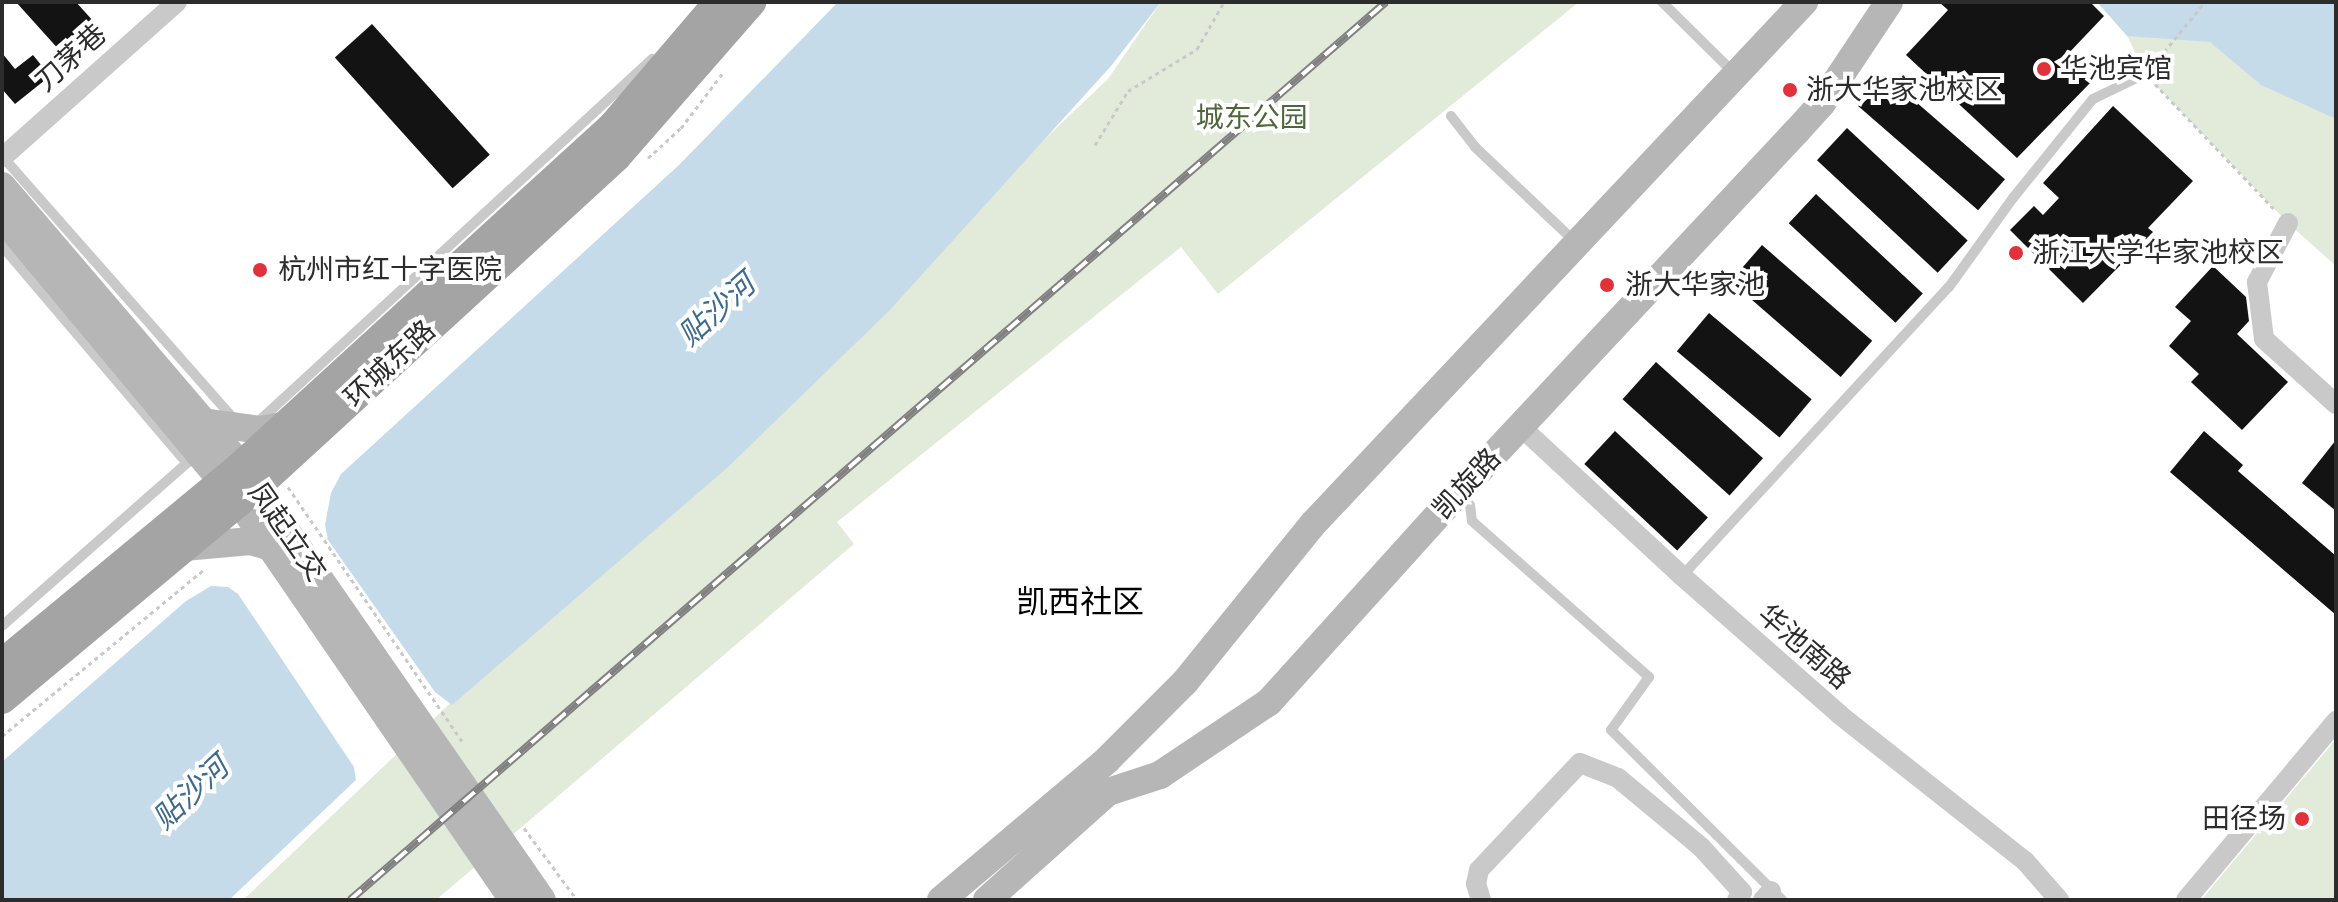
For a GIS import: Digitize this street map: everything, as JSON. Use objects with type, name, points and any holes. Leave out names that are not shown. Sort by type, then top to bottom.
[{"type":"main road","name":"环城东路","points":[[2,699],[184,547],[248,482],[616,157],[718,2]]},
{"type":"main road","name":"环城东路","points":[[2,664],[248,482],[286,425],[650,103],[751,2]]},
{"type":"main road","points":[[941,900],[1107,760],[1185,682],[1313,524],[1804,2]]},
{"type":"main road","name":"凯旋路","points":[[987,900],[1108,792],[1160,775],[1269,702],[1464,499],[1520,426],[1813,112],[1889,2]]},
{"type":"main road","name":"凤起立交","points":[[2,186],[203,422],[542,900]]},
{"type":"main road","name":"凤起立交","points":[[2,217],[248,482],[271,547],[513,900]]},
{"type":"main road","points":[[203,422],[261,430],[286,425]]},
{"type":"main road","points":[[184,547],[251,541],[271,547]]},
{"type":"street","name":"刀茅巷","points":[[2,156],[177,2]]},
{"type":"street","points":[[2288,223],[2257,282],[2264,339],[2336,404]]},
{"type":"street","name":"华池南路","points":[[1520,426],[1682,576],[1840,715],[2025,861],[2059,900]]},
{"type":"street","points":[[2186,900],[2336,721]]},
{"type":"street","points":[[1481,900],[1476,884],[1479,870],[1580,763],[1618,778],[1701,847],[1742,892],[1737,900]]},
{"type":"lane","name":"环城东路","points":[[2,626],[187,463],[246,433],[718,2]]},
{"type":"lane","points":[[1662,2],[1735,74]]},
{"type":"lane","points":[[1682,576],[1949,287],[2013,198],[2093,99],[2145,74]]},
{"type":"lane","points":[[1451,116],[1475,147],[1576,244]]},
{"type":"lane","points":[[2,156],[246,433]]},
{"type":"lane","points":[[2,246],[187,463]]},
{"type":"lane","points":[[1464,499],[1472,521],[1649,677],[1611,730],[1772,897]]},
{"type":"path","points":[[1095,145],[1128,91],[1197,49],[1224,2]]},
{"type":"path","points":[[2205,2],[2145,74],[2288,223]]},
{"type":"path","points":[[248,482],[462,741]]},
{"type":"path","points":[[524,828],[577,900]]},
{"type":"green space","name":"城东公园","points":[[1161,2],[1579,2],[1218,294],[1181,247],[837,522],[854,544],[436,900],[243,900],[1108,79]]},
{"type":"green space","points":[[2097,2],[2336,2],[2336,266],[2288,223],[2145,74],[2127,35]]},
{"type":"green space","name":"田径场","points":[[2336,739],[2336,900],[2201,900]]},
{"type":"water","name":"贴沙河","points":[[838,2],[1161,2],[1111,66],[889,311],[727,468],[452,705],[435,692],[328,540],[325,525],[331,493],[341,474],[679,165]]},
{"type":"water","points":[[2097,2],[2336,2],[2336,119],[2261,85],[2210,42],[2127,36]]},
{"type":"water","name":"贴沙河","points":[[211,586],[228,587],[238,594],[354,767],[356,780],[229,900],[2,900],[2,762],[186,601]]},
{"type":"building","points":[[16,2],[76,2],[103,32],[70,62]]},
{"type":"building","points":[[1939,2],[2090,2],[2104,16],[2066,56],[2092,81],[2017,158],[1906,55],[1948,10]]},
{"type":"building","points":[[372,24],[490,155],[453,188],[335,57]]},
{"type":"building","points":[[2,53],[15,69],[33,55],[50,76],[15,104],[2,89]]},
{"type":"building","points":[[1885,75],[2005,179],[1978,210],[1858,106]]},
{"type":"building","points":[[2113,106],[2193,181],[2148,228],[2153,232],[2083,303],[2010,230],[2034,206],[2043,215],[2059,198],[2043,183]]},
{"type":"building","points":[[1847,128],[1968,241],[1938,273],[1817,160]]},
{"type":"building","points":[[1816,194],[1923,294],[1895,323],[1789,223]]},
{"type":"building","points":[[1762,245],[1872,341],[1841,377],[1731,281]]},
{"type":"building","points":[[2213,266],[2246,297],[2249,321],[2237,334],[2288,382],[2242,430],[2191,382],[2199,374],[2169,346],[2191,321],[2175,307]]},
{"type":"building","points":[[1709,313],[1812,399],[1780,437],[1677,351]]},
{"type":"building","points":[[1656,362],[1763,458],[1730,496],[1623,399]]},
{"type":"building","points":[[1615,431],[1708,518],[1677,551],[1584,464]]},
{"type":"building","points":[[2204,431],[2243,465],[2238,471],[2336,556],[2336,615],[2170,472]]},
{"type":"building","points":[[2336,440],[2336,511],[2302,483]]},
{"type":"railway","points":[[350,900],[1386,2]]},
{"type":"place","name":"华池宾馆","points":[[2044,69]]},
{"type":"place","name":"浙大华家池校区","points":[[1790,90]]},
{"type":"place","name":"浙江大学华家池校区","points":[[2016,253]]},
{"type":"place","name":"杭州市红十字医院","points":[[260,270]]},
{"type":"place","name":"浙大华家池","points":[[1607,285]]},
{"type":"place","name":"田径场","points":[[2302,819]]},
{"type":"district","name":"凯西社区","points":[[1080,602]]}]
